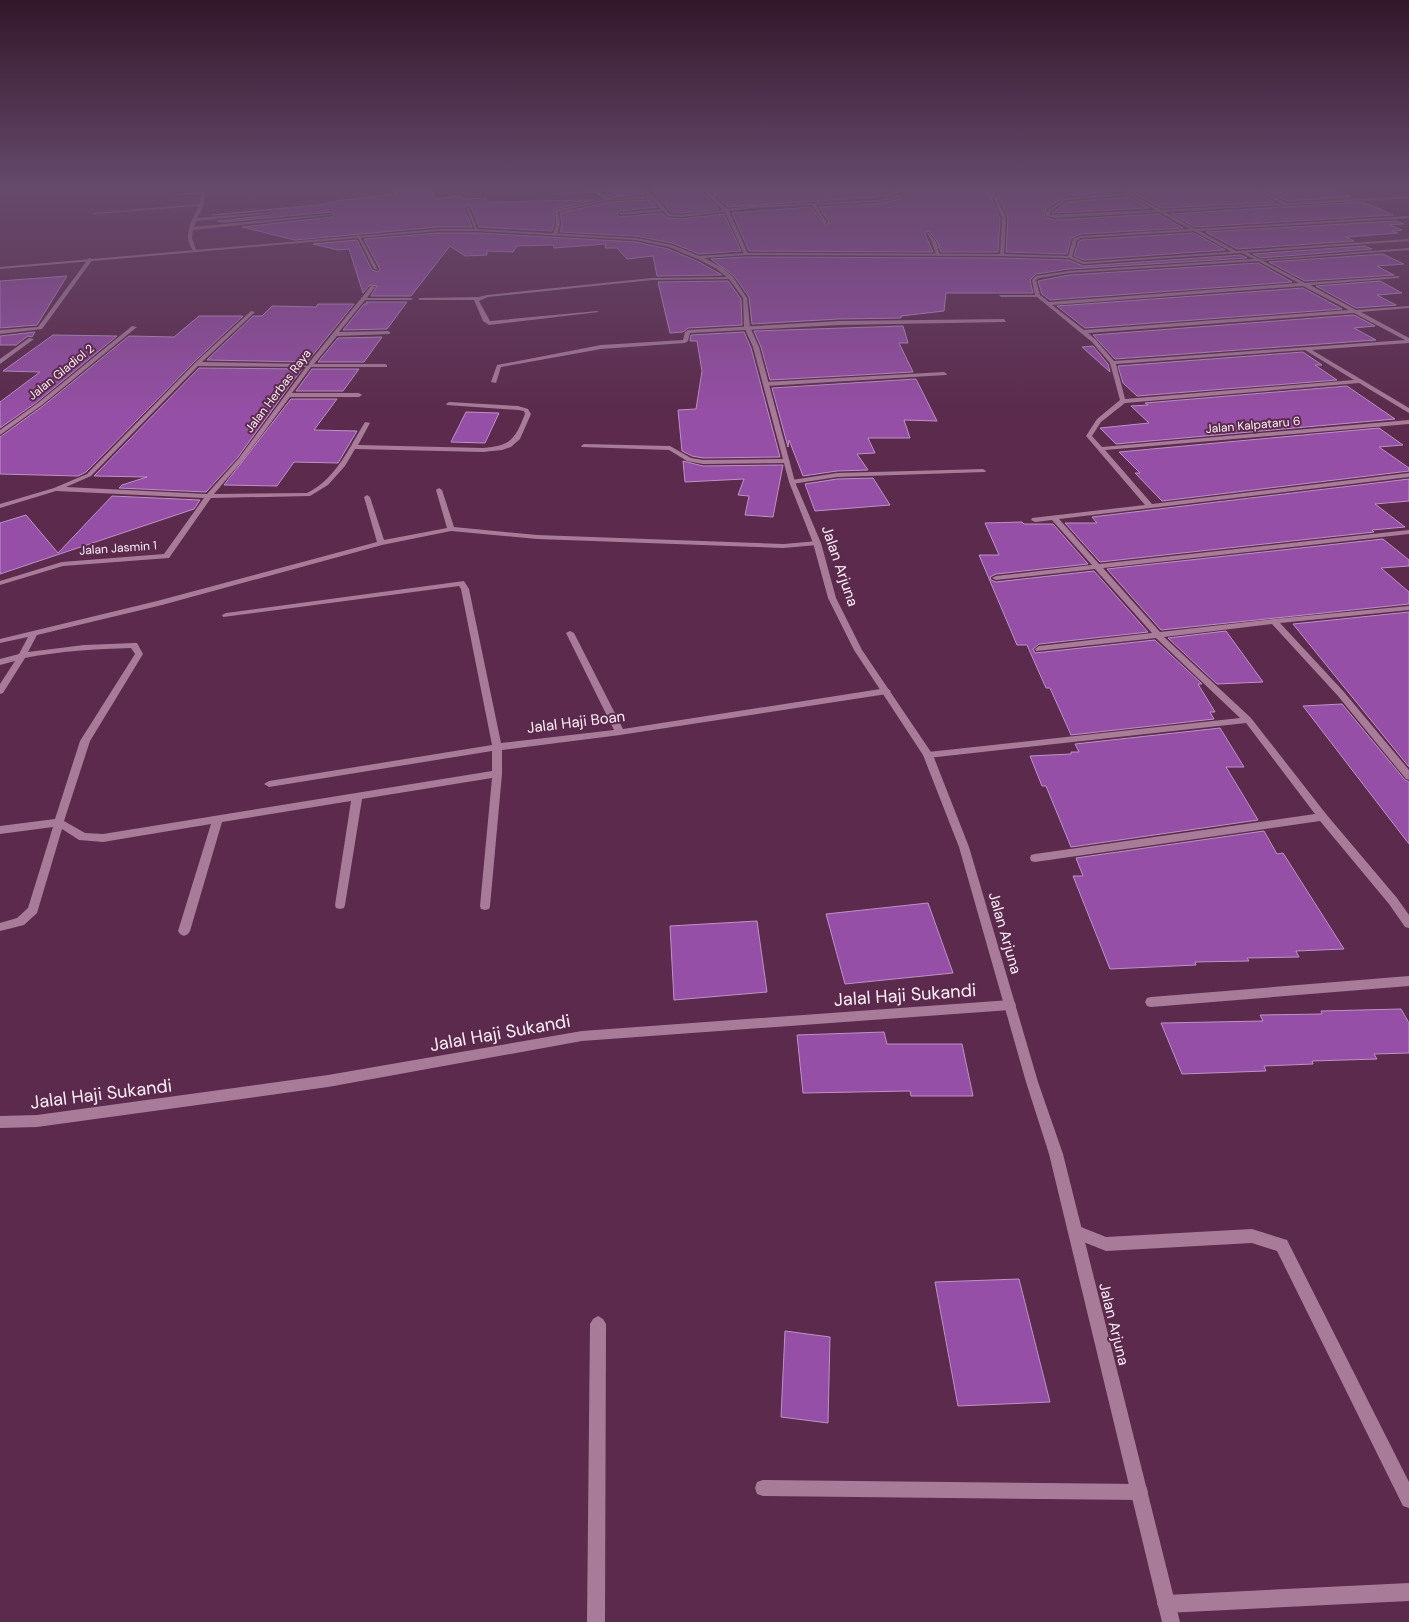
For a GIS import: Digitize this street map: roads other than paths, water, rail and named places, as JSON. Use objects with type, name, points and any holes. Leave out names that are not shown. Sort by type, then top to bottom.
[{"type":"street","name":"Jalan Arjuna","points":[[0,268],[44,264]]},
{"type":"street","points":[[0,332],[40,328],[88,264]]},
{"type":"street","points":[[373,264],[376,269]]},
{"type":"street","name":"Jalan Arjuna","points":[[715,264],[731,278],[745,298],[747,327],[756,347],[792,482],[817,543],[832,598],[858,650],[928,755],[964,847],[1032,1082],[1056,1154],[1171,1622]]},
{"type":"street","points":[[1069,272],[1082,264]]},
{"type":"street","points":[[1123,401],[1113,363],[1083,332],[1038,296],[1034,280],[1036,278],[1069,272],[1201,264]]},
{"type":"street","points":[[1265,264],[1409,341]]},
{"type":"street","points":[[1046,304],[1398,277]]},
{"type":"street","points":[[420,299],[477,298],[652,279],[731,278]]},
{"type":"street","name":"Jalan Herbas Raya","points":[[209,496],[241,459],[310,365],[373,287]]},
{"type":"street","points":[[1001,296],[1038,296]]},
{"type":"street","points":[[477,298],[486,321],[489,323],[597,312]]},
{"type":"street","points":[[365,299],[410,299]]},
{"type":"street","points":[[1083,332],[1409,307]]},
{"type":"street","points":[[0,506],[56,489],[89,475],[197,364],[253,312]]},
{"type":"street","points":[[494,382],[499,366],[601,346],[685,341],[688,332],[839,323],[1004,321]]},
{"type":"street","name":"Jalan Gladiol 2","points":[[0,433],[40,404],[134,327]]},
{"type":"street","points":[[335,334],[388,332]]},
{"type":"street","points":[[0,362],[31,339]]},
{"type":"street","points":[[1113,363],[1409,341]]},
{"type":"street","points":[[1306,349],[1409,412]]},
{"type":"street","points":[[197,364],[385,366]]},
{"type":"street","points":[[766,384],[944,374]]},
{"type":"street","points":[[1150,506],[1089,436],[1092,428],[1123,401],[1360,381]]},
{"type":"street","points":[[288,395],[359,395]]},
{"type":"street","points":[[354,447],[483,450],[504,448],[512,444],[518,436],[528,414],[526,410],[518,408],[449,404]]},
{"type":"street","name":"Jalan Kalpataru 6","points":[[1099,449],[1409,422]]},
{"type":"street","points":[[56,489],[209,496],[299,496],[316,492],[326,485],[354,447],[367,423]]},
{"type":"street","points":[[584,446],[670,448],[689,460],[703,462],[787,461]]},
{"type":"street","points":[[792,482],[838,476],[983,471]]},
{"type":"street","points":[[1035,520],[1409,475]]},
{"type":"street","points":[[439,490],[451,529]]},
{"type":"street","name":"Jalan Jasmin 1","points":[[0,583],[62,564],[166,556],[209,496]]},
{"type":"street","points":[[367,497],[381,543]]},
{"type":"street","points":[[1054,518],[1157,634],[1248,720],[1322,817],[1393,901],[1409,924]]},
{"type":"street","points":[[0,641],[33,635],[159,603],[381,543],[451,529],[537,537],[784,546],[817,543]]},
{"type":"street","points":[[996,578],[1409,532]]},
{"type":"street","points":[[226,615],[461,583],[465,590],[497,747],[497,774],[485,906]]},
{"type":"street","points":[[1039,649],[1274,621],[1407,610]]},
{"type":"street","points":[[1274,621],[1341,694],[1409,777]]},
{"type":"street","points":[[570,633],[620,732]]},
{"type":"street","points":[[0,691],[33,635]]},
{"type":"street","points":[[0,662],[24,652],[126,645],[134,645],[139,654],[85,741],[31,914],[20,922],[0,927]]},
{"type":"street","name":"Jalal Haji Boan","points":[[269,784],[497,747],[620,732],[886,691]]},
{"type":"street","points":[[928,755],[1248,720]]},
{"type":"street","points":[[0,830],[59,822],[83,837],[103,838],[497,774]]},
{"type":"street","points":[[340,904],[357,797]]},
{"type":"street","points":[[1035,858],[1322,817]]},
{"type":"street","points":[[184,931],[218,819]]},
{"type":"street","points":[[1151,1002],[1409,981]]},
{"type":"street","name":"Jalal Haji Sukandi","points":[[0,1122],[37,1121],[328,1081],[582,1036],[1010,1005]]},
{"type":"street","points":[[1076,1232],[1106,1244],[1252,1236],[1282,1244],[1409,1500]]},
{"type":"street","points":[[596,1622],[598,1324]]},
{"type":"street","points":[[763,1488],[1140,1492]]},
{"type":"street","points":[[1166,1604],[1409,1592]]}]
